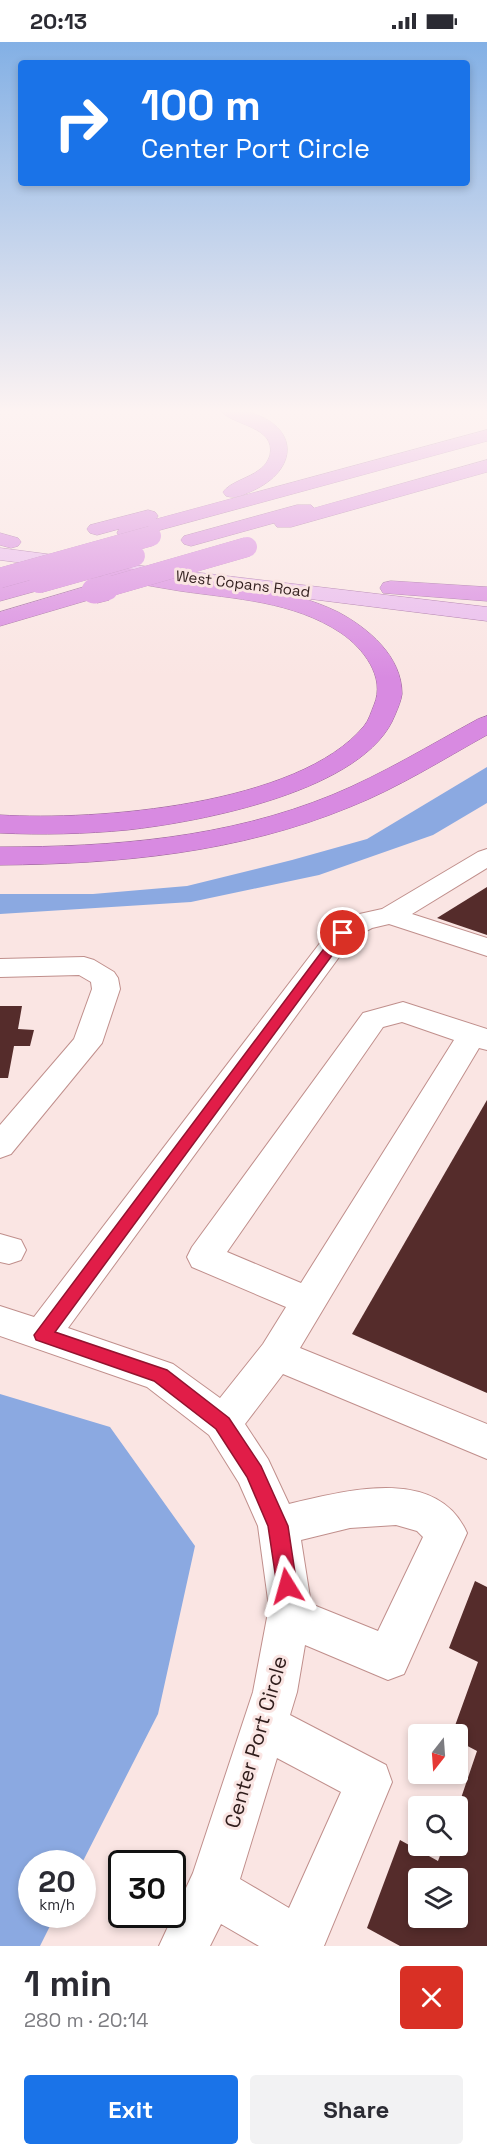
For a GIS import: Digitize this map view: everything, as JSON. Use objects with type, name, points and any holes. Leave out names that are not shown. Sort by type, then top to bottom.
[{"type":"highway","points":[[76,535],[206,500]]},
{"type":"highway","points":[[0,568],[249,500]]},
{"type":"highway","points":[[0,578],[281,500]]},
{"type":"highway","points":[[0,594],[335,500]]},
{"type":"highway","points":[[0,604],[367,500]]},
{"type":"highway","points":[[0,620],[415,500]]},
{"type":"highway","points":[[2,546],[54,541]]},
{"type":"highway","points":[[0,824],[75,825],[129,821],[205,809],[253,796],[297,782],[345,757],[367,740],[381,721],[389,703],[387,676],[373,650],[348,628],[326,616],[268,596],[178,584],[77,564]]},
{"type":"highway","points":[[391,588],[487,594]]},
{"type":"highway","points":[[0,856],[123,853],[181,845],[255,829],[311,812],[360,792],[487,724]]},
{"type":"main road","name":"West Copans Road","points":[[2,546],[77,564],[487,614]]},
{"type":"main road","name":"West Copans Road","points":[[2,546],[487,599]]},
{"type":"street","points":[[42,1335],[343,933],[364,921],[390,916],[487,857]]},
{"type":"street","points":[[390,916],[487,947]]},
{"type":"street","points":[[0,968],[84,966],[104,978],[106,989],[87,1043],[0,1146]]},
{"type":"street","points":[[223,1424],[276,1355],[480,1038],[403,1012],[373,1020],[204,1257],[310,1302]]},
{"type":"street","name":"Center Port Circle","points":[[0,1321],[160,1375],[223,1424],[254,1472],[278,1526],[290,1607],[275,1692],[211,1890],[184,1946]]},
{"type":"street","points":[[276,1355],[487,1442]]},
{"type":"street","points":[[278,1526],[350,1509],[396,1506],[430,1516],[446,1533],[388,1658],[332,1633],[288,1618]]},
{"type":"street","points":[[211,1890],[300,1942],[369,1782],[264,1726]]},
{"type":"water","points":[[487,767],[487,803],[433,835],[319,875],[191,902],[0,914],[0,894],[93,894],[187,886],[367,839]]},
{"type":"water","points":[[0,1394],[110,1427],[195,1546],[158,1714],[89,1850],[18,1850],[18,1928],[49,1928],[40,1946],[0,1946]]},
{"type":"building","points":[[487,887],[487,935],[437,918]]},
{"type":"building","points":[[0,1006],[22,1006],[18,1029],[34,1030],[30,1046],[14,1046],[8,1078],[0,1078]]},
{"type":"building","points":[[487,1100],[487,1393],[352,1334]]},
{"type":"building","points":[[475,1581],[487,1587],[487,1946],[400,1946],[367,1928],[400,1840],[408,1844],[408,1856],[429,1856],[438,1861],[440,1856],[468,1856],[468,1796],[462,1796],[466,1784],[468,1784],[477,1751],[468,1746],[468,1724],[456,1724],[478,1662],[449,1648]]},
{"type":"route","points":[[287,1586],[278,1526],[254,1472],[223,1424],[160,1375],[42,1335],[343,933]]}]
